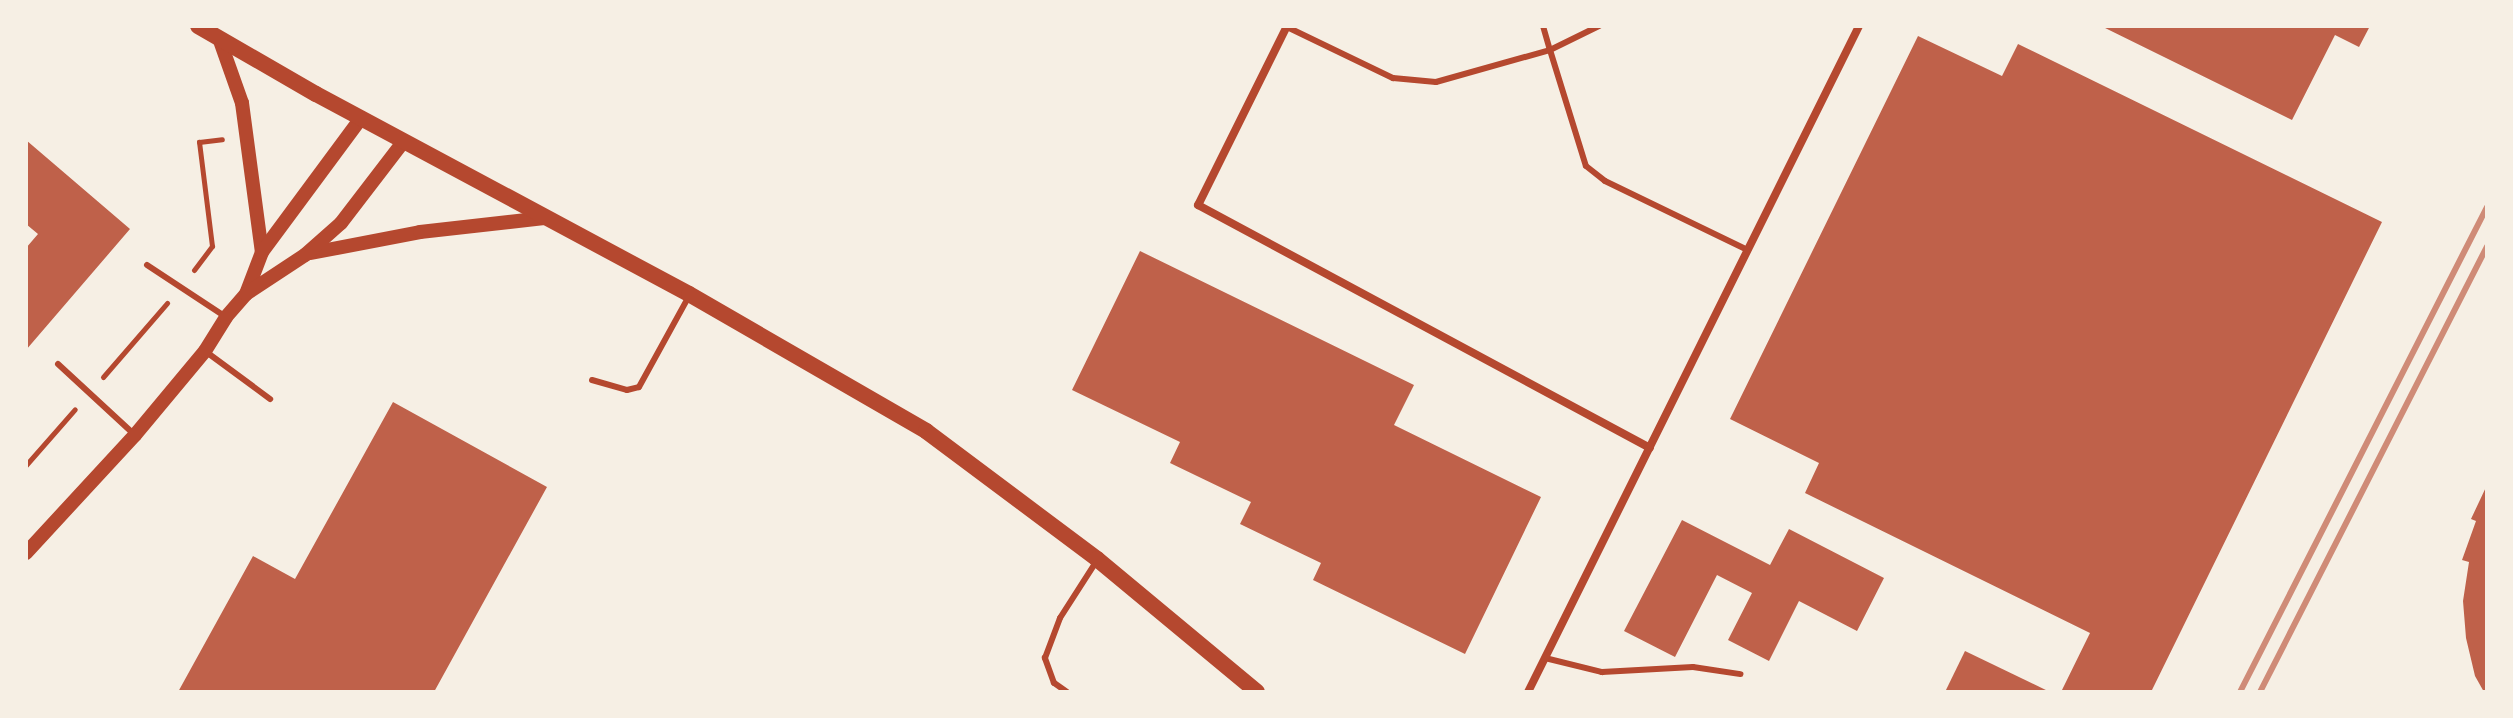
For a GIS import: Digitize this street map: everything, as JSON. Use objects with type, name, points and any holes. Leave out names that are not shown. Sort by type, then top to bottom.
[{"type":"main road","points":[[198,26],[544,218],[689,294],[926,431],[1097,559],[1257,692]]},
{"type":"street","points":[[1287,26],[1198,205],[1650,448]]},
{"type":"street","points":[[1528,692],[1859,26]]},
{"type":"street","points":[[219,38],[242,103],[262,252]]},
{"type":"street","points":[[246,294],[262,252],[361,118]]},
{"type":"street","points":[[26,553],[135,435],[205,351],[226,317],[246,294],[305,255],[341,223],[404,141]]},
{"type":"street","points":[[305,255],[420,232],[544,218]]},
{"type":"lane","points":[[1287,26],[1393,78],[1436,82],[1550,50],[1599,26]]},
{"type":"lane","points":[[1543,26],[1586,166],[1605,181],[1748,250]]},
{"type":"lane","points":[[147,265],[226,317]]},
{"type":"lane","points":[[592,380],[627,390],[639,387],[689,294]]},
{"type":"lane","points":[[205,351],[270,399]]},
{"type":"lane","points":[[58,364],[135,435]]},
{"type":"lane","points":[[1067,692],[1054,683],[1045,658],[1060,618],[1097,559]]},
{"type":"lane","points":[[1545,658],[1602,672],[1693,667],[1740,674]]},
{"type":"building","points":[[2101,26],[2370,26],[2359,47],[2335,35],[2292,120]]},
{"type":"building","points":[[1918,36],[2002,76],[2018,44],[2382,222],[2151,692],[2061,692],[2090,633],[1805,493],[1819,463],[1730,419]]},
{"type":"building","points":[[26,140],[130,229],[26,350],[26,248],[38,234],[26,224]]},
{"type":"building","points":[[1140,251],[1414,385],[1394,425],[1541,497],[1465,654],[1313,580],[1321,563],[1240,524],[1251,502],[1170,463],[1180,442],[1072,390]]},
{"type":"building","points":[[393,402],[547,487],[434,692],[178,692],[253,556],[295,579]]},
{"type":"building","points":[[2487,485],[2487,692],[2484,692],[2475,676],[2466,638],[2463,601],[2469,562],[2462,560],[2476,521],[2471,519]]},
{"type":"building","points":[[1682,520],[1770,565],[1789,529],[1884,578],[1857,631],[1799,601],[1769,661],[1728,640],[1752,593],[1717,575],[1675,657],[1624,631]]},
{"type":"building","points":[[1965,651],[2050,692],[1945,692]]},
{"type":"railway","points":[[2240,692],[2487,207]]},
{"type":"railway","points":[[2260,692],[2487,247]]}]
